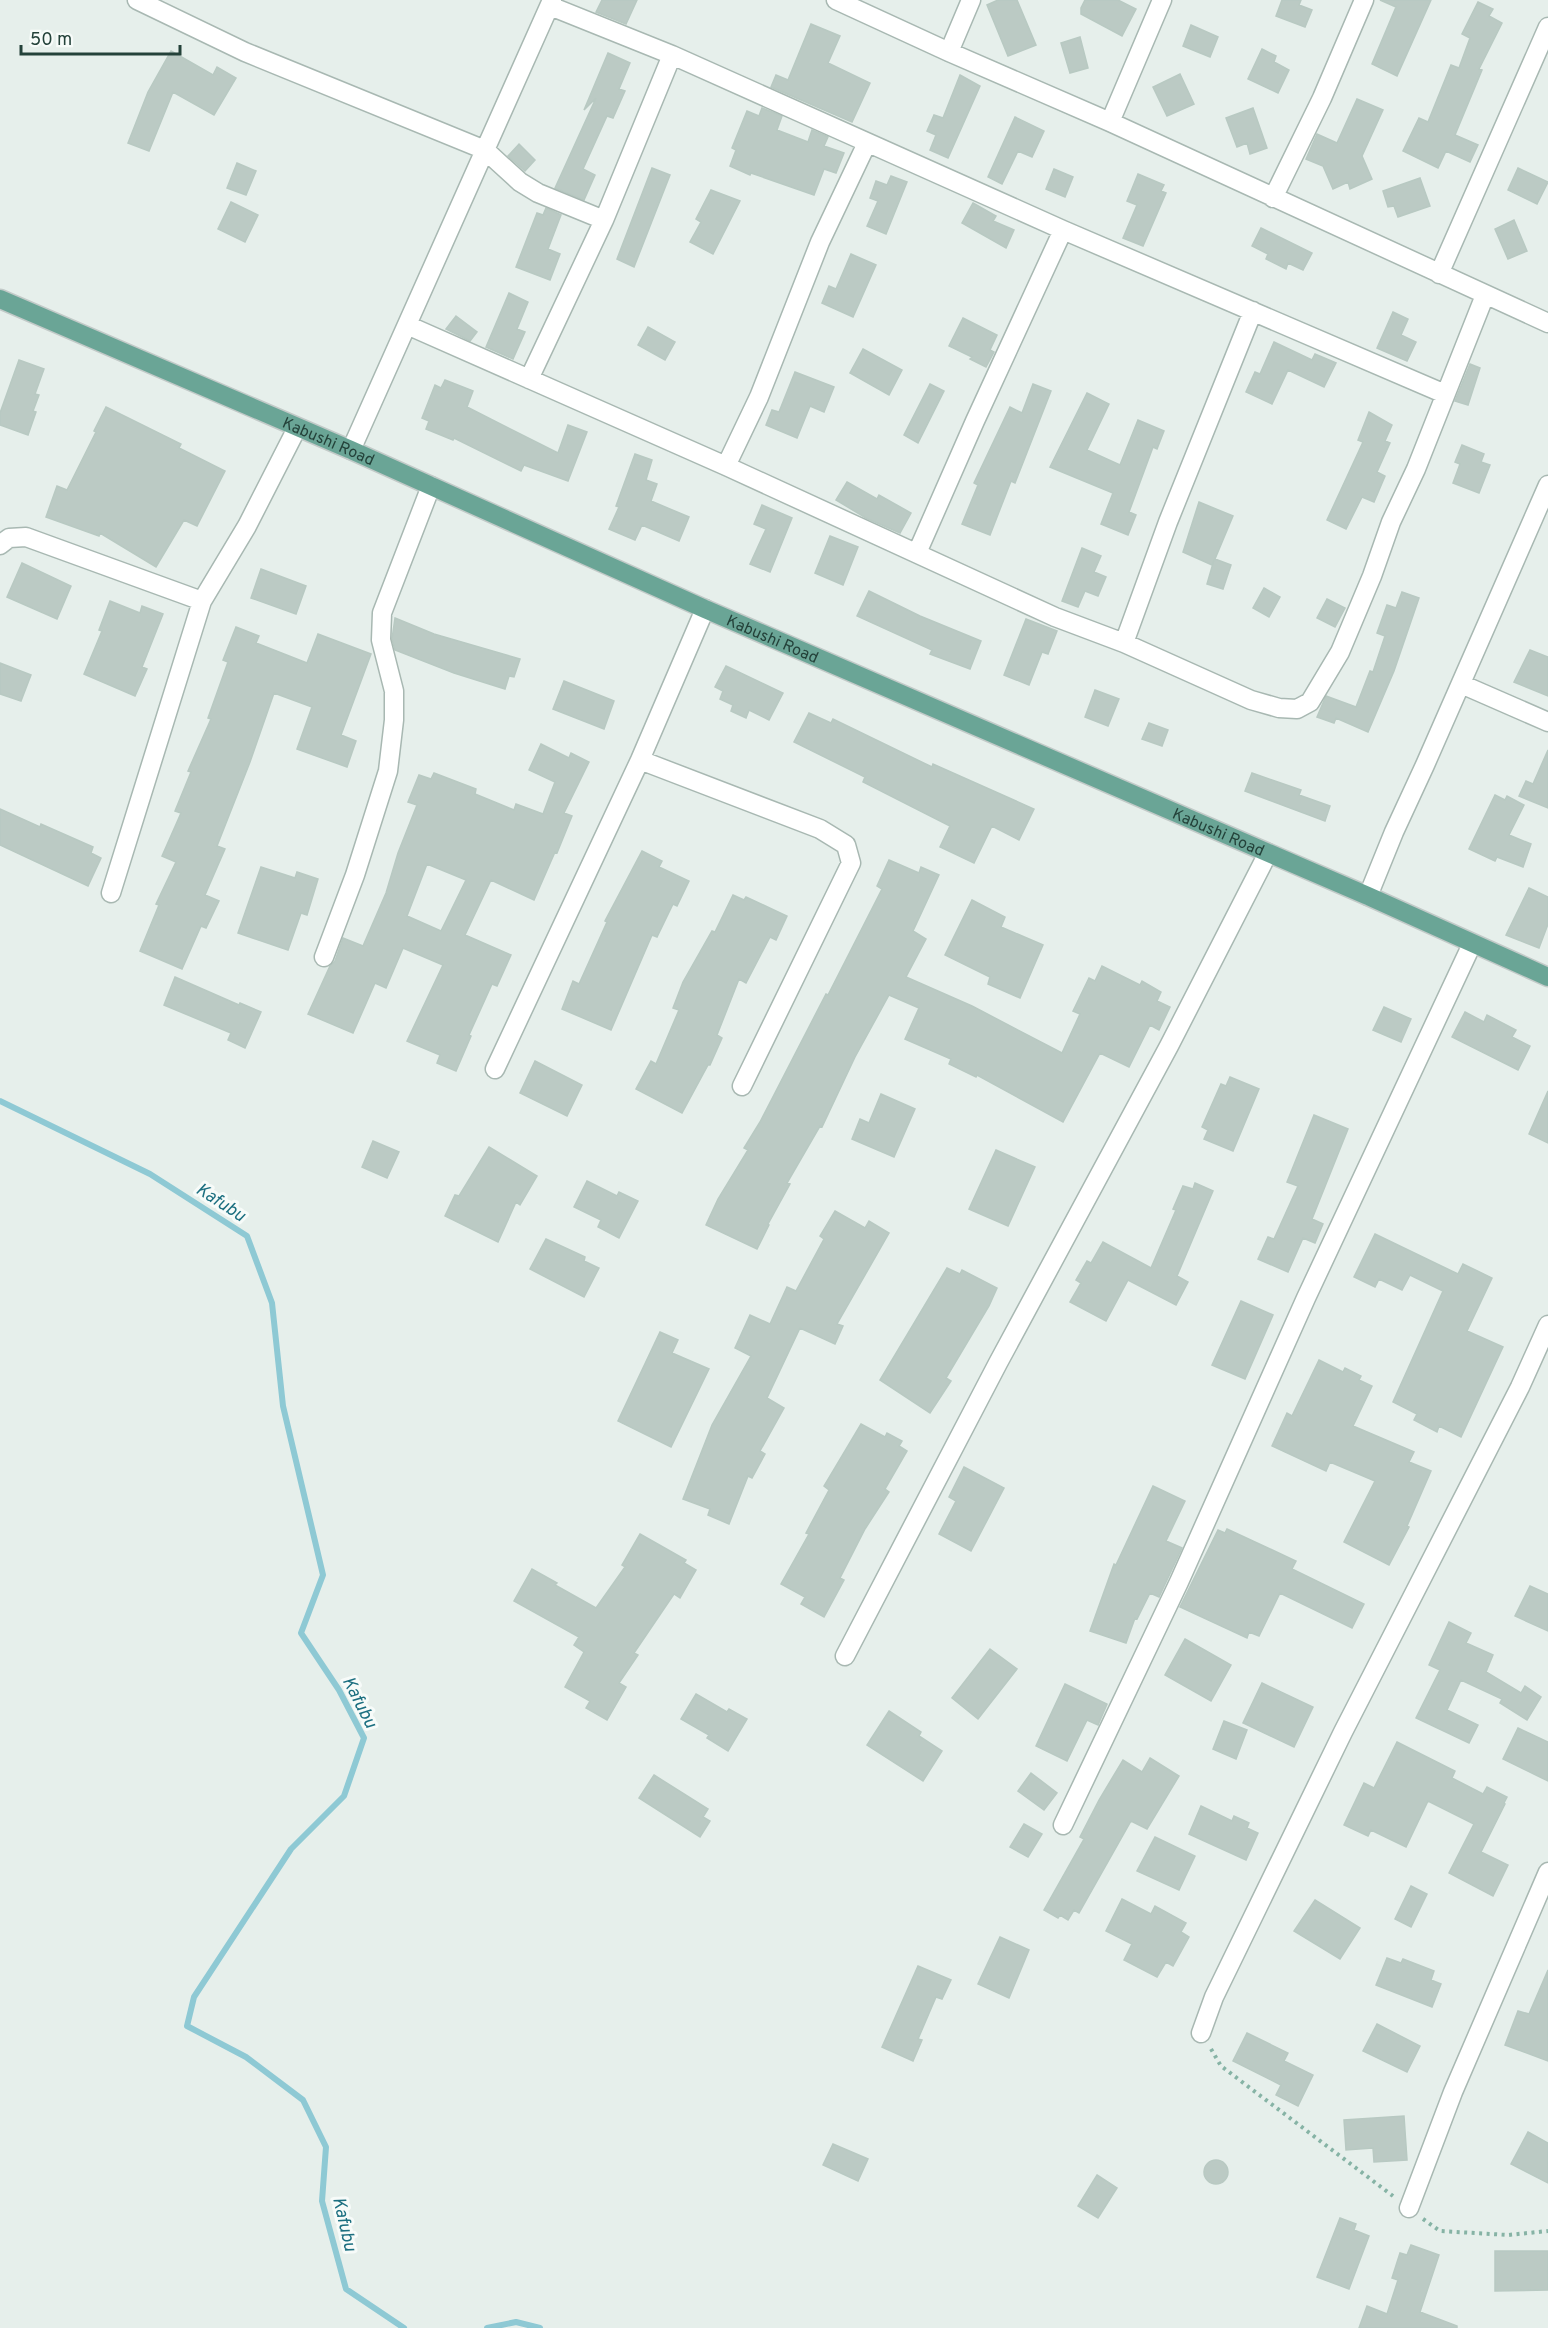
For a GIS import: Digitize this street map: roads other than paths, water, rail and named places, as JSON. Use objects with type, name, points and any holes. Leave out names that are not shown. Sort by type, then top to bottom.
[{"type":"main road","name":"Kabushi Road","points":[[0,299],[351,450],[705,609],[1368,896],[1548,977]]},
{"type":"street","points":[[137,0],[245,52],[485,150],[520,182],[538,193],[604,220]]},
{"type":"street","points":[[836,0],[1548,322]]},
{"type":"street","points":[[949,52],[971,0]]},
{"type":"street","points":[[1110,122],[1162,0]]},
{"type":"street","points":[[1273,198],[1322,98],[1364,0]]},
{"type":"street","points":[[351,450],[551,3],[1063,230],[1444,394]]},
{"type":"street","points":[[1439,274],[1548,27]]},
{"type":"street","points":[[529,379],[604,220],[672,55]]},
{"type":"street","points":[[726,466],[759,398],[820,242],[867,143]]},
{"type":"street","points":[[917,553],[1063,230]]},
{"type":"street","points":[[407,325],[726,466],[1055,617],[1124,643],[1251,700],[1279,708],[1297,709],[1310,702],[1340,652],[1485,295]]},
{"type":"street","points":[[1124,643],[1168,522],[1253,311]]},
{"type":"street","points":[[111,893],[202,601],[247,526],[297,428]]},
{"type":"street","points":[[324,957],[355,874],[388,771],[394,720],[394,691],[381,640],[382,613],[431,486]]},
{"type":"street","points":[[1368,896],[1394,832],[1548,486]]},
{"type":"street","points":[[0,545],[9,538],[26,537],[202,601]]},
{"type":"street","points":[[495,1070],[640,760],[705,609]]},
{"type":"street","points":[[1461,684],[1548,722]]},
{"type":"street","points":[[640,760],[820,829],[846,845],[851,863],[742,1086]]},
{"type":"street","points":[[845,1656],[998,1363],[1169,1046],[1268,853]]},
{"type":"street","points":[[1063,1825],[1179,1582],[1306,1298],[1472,944]]},
{"type":"street","points":[[1201,2033],[1214,1997],[1338,1742],[1515,1398],[1548,1325]]},
{"type":"street","points":[[1409,2208],[1453,2092],[1548,1872]]},
{"type":"waterway","name":"Kafubu","points":[[0,1101],[150,1174],[247,1236],[272,1303],[283,1406],[323,1575],[301,1633],[339,1690],[364,1738],[344,1796],[291,1849],[194,1997],[187,2026],[246,2057],[303,2100],[326,2147],[322,2201],[346,2289],[404,2328]]},
{"type":"waterway","name":"Kafubu","points":[[487,2328],[516,2322],[540,2328]]}]
